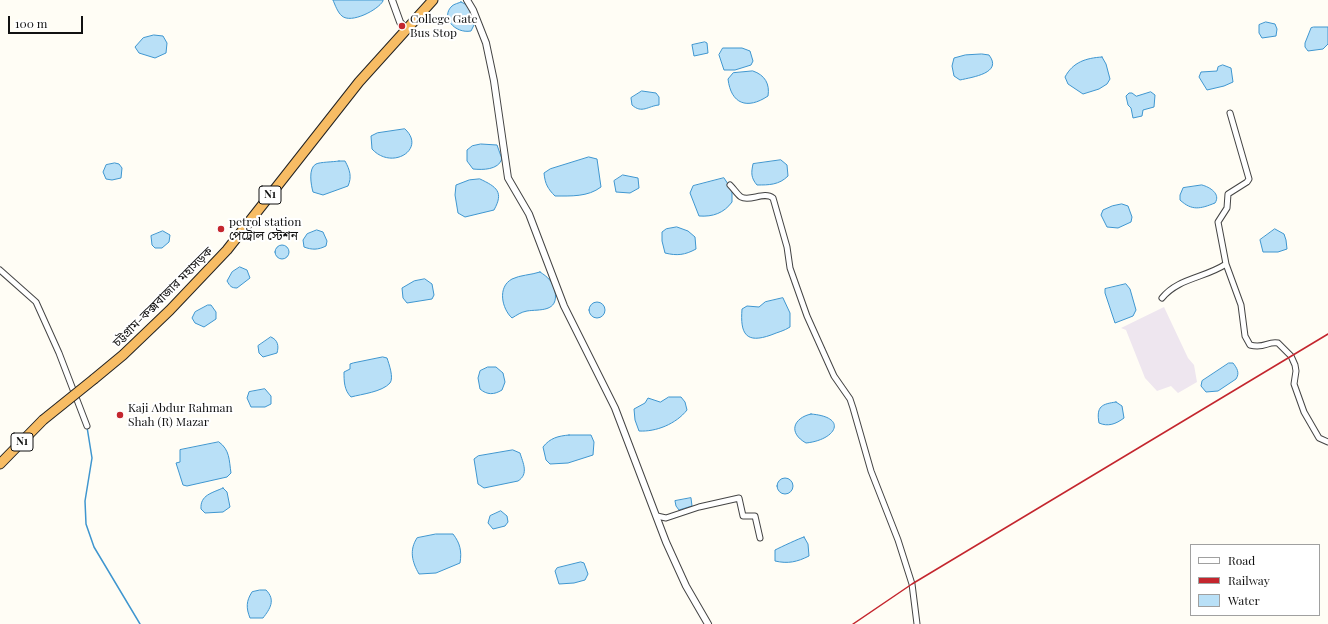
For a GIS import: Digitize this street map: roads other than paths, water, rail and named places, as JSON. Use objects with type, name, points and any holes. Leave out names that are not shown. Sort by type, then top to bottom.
[{"type":"highway","name":"চট্টগ্রাম-কক্সবাজার মহাসড়ক","points":[[0,464],[43,420],[123,355],[166,314],[227,250],[359,82],[433,0]]},
{"type":"street","points":[[392,0],[400,22],[406,30]]},
{"type":"street","points":[[467,0],[486,43],[494,81],[508,178],[529,214],[564,306],[615,408],[666,542],[686,586],[708,624]]},
{"type":"street","points":[[1230,113],[1249,178],[1248,182],[1228,194],[1227,208],[1219,218],[1218,222],[1226,264],[1241,305],[1245,336],[1250,345],[1259,348],[1274,342],[1278,343],[1290,356],[1296,371],[1294,384],[1304,412],[1319,438],[1328,442]]},
{"type":"street","points":[[730,184],[737,193],[745,198],[768,196],[773,198],[790,268],[807,316],[834,376],[850,399],[870,471],[904,558],[912,584],[917,624]]},
{"type":"street","points":[[1162,298],[1169,289],[1226,264]]},
{"type":"street","points":[[0,270],[36,302],[59,353],[87,426]]},
{"type":"street","points":[[657,516],[666,518],[699,507],[739,498],[743,516],[755,516],[760,538]]},
{"type":"water","points":[[333,0],[383,1],[376,8],[364,15],[346,18],[341,15]]},
{"type":"water","points":[[461,2],[469,6],[475,23],[471,31],[460,30],[451,24],[449,20],[449,10],[453,5]]},
{"type":"water","points":[[1266,22],[1275,24],[1277,29],[1276,36],[1262,38],[1259,33],[1259,25]]},
{"type":"water","points":[[1328,27],[1328,44],[1323,49],[1308,51],[1305,47],[1305,43],[1311,28]]},
{"type":"water","points":[[154,35],[163,36],[167,43],[166,53],[155,58],[139,53],[135,47],[143,38]]},
{"type":"water","points":[[705,42],[707,43],[708,53],[694,56],[692,45]]},
{"type":"water","points":[[723,48],[742,48],[750,51],[753,61],[751,65],[735,70],[724,70],[719,55]]},
{"type":"water","points":[[965,55],[989,55],[992,61],[992,66],[989,70],[979,76],[960,80],[954,76],[952,66],[954,58]]},
{"type":"water","points":[[1102,57],[1106,64],[1110,79],[1107,84],[1099,89],[1083,94],[1068,84],[1065,77],[1076,64],[1091,58]]},
{"type":"water","points":[[1223,65],[1231,68],[1233,82],[1207,90],[1199,77],[1201,72],[1217,71],[1218,67]]},
{"type":"water","points":[[753,71],[761,75],[766,80],[768,96],[753,103],[741,102],[736,99],[733,94],[728,79],[733,73]]},
{"type":"water","points":[[642,91],[656,93],[659,97],[659,105],[639,109],[632,105],[631,98]]},
{"type":"water","points":[[1151,92],[1155,95],[1154,107],[1143,110],[1142,116],[1133,118],[1126,96],[1129,93],[1136,96]]},
{"type":"water","points":[[405,129],[411,137],[412,144],[410,150],[404,155],[397,158],[389,158],[380,155],[372,149],[371,136],[377,133]]},
{"type":"water","points":[[481,144],[497,145],[502,159],[500,163],[494,167],[486,169],[473,169],[467,161],[467,150],[472,146]]},
{"type":"water","points":[[589,157],[597,159],[601,187],[591,193],[573,196],[555,196],[550,191],[545,180],[544,173],[550,169]]},
{"type":"water","points":[[781,160],[787,165],[788,176],[777,183],[770,185],[757,185],[752,175],[753,164]]},
{"type":"water","points":[[345,161],[348,167],[350,177],[348,186],[323,195],[313,192],[311,173],[313,166],[320,163]]},
{"type":"water","points":[[115,163],[119,164],[122,168],[121,178],[112,180],[106,179],[103,172],[106,165]]},
{"type":"water","points":[[623,175],[638,178],[639,188],[630,193],[616,192],[614,181]]},
{"type":"water","points":[[724,178],[732,190],[732,202],[718,214],[699,216],[690,193],[693,186]]},
{"type":"water","points":[[480,179],[495,188],[498,194],[497,204],[494,210],[465,217],[458,213],[455,195],[456,185],[469,180]]},
{"type":"water","points":[[1202,185],[1214,191],[1217,197],[1215,203],[1205,207],[1196,208],[1184,204],[1180,200],[1180,195],[1183,188]]},
{"type":"water","points":[[1122,204],[1128,206],[1132,217],[1131,222],[1118,228],[1107,227],[1101,215],[1103,210]]},
{"type":"water","points":[[677,227],[688,231],[695,237],[696,249],[688,253],[681,254],[665,253],[662,241],[662,232],[666,229]]},
{"type":"water","points":[[1275,229],[1284,234],[1287,249],[1278,252],[1263,252],[1260,240]]},
{"type":"water","points":[[317,230],[323,232],[327,241],[326,246],[315,249],[304,247],[303,240],[307,234]]},
{"type":"water","points":[[163,231],[170,235],[169,242],[162,248],[155,248],[152,245],[151,236]]},
{"type":"water","points":[[279,245],[285,245],[289,249],[289,255],[285,259],[279,259],[275,255],[275,249]]},
{"type":"water","points":[[240,267],[247,270],[250,278],[237,288],[233,288],[227,281],[232,272]]},
{"type":"water","points":[[540,272],[548,278],[553,285],[555,291],[554,303],[542,310],[525,311],[512,318],[504,304],[504,287],[512,279]]},
{"type":"water","points":[[425,279],[432,284],[434,295],[432,299],[407,303],[403,298],[402,288],[414,281]]},
{"type":"water","points":[[1126,284],[1130,289],[1136,310],[1133,316],[1115,323],[1105,289]]},
{"type":"water","points":[[783,298],[790,313],[790,327],[762,337],[756,338],[746,335],[742,325],[742,309],[747,306],[759,307],[765,302]]},
{"type":"water","points":[[597,302],[603,304],[605,310],[603,316],[597,318],[591,316],[589,310],[591,304]]},
{"type":"water","points":[[208,305],[211,305],[216,312],[216,319],[204,327],[195,323],[192,318],[195,312]]},
{"type":"water","points":[[271,337],[277,344],[277,353],[263,357],[259,353],[258,346]]},
{"type":"water","points":[[383,357],[387,358],[390,367],[392,378],[390,383],[377,391],[351,397],[346,388],[344,379],[344,372],[350,369],[350,364]]},
{"type":"water","points":[[1229,363],[1233,363],[1237,369],[1238,375],[1236,379],[1218,391],[1206,392],[1201,386],[1202,381]]},
{"type":"water","points":[[488,367],[496,367],[503,373],[505,382],[502,390],[496,393],[491,394],[480,389],[478,378],[480,371]]},
{"type":"water","points":[[265,389],[271,396],[271,404],[265,407],[251,407],[247,398],[249,392]]},
{"type":"water","points":[[669,397],[681,397],[685,402],[687,410],[677,419],[665,426],[652,430],[639,431],[635,420],[634,409],[645,403],[648,398],[660,402]]},
{"type":"water","points":[[1116,402],[1122,406],[1124,418],[1112,424],[1106,425],[1099,423],[1099,409],[1104,405]]},
{"type":"water","points":[[811,414],[830,419],[834,424],[834,428],[825,438],[806,443],[797,435],[795,426],[800,419]]},
{"type":"water","points":[[569,435],[591,435],[594,442],[593,455],[568,463],[550,464],[546,460],[543,447],[548,441],[554,438]]},
{"type":"water","points":[[219,442],[223,445],[227,452],[231,473],[227,477],[187,486],[183,485],[176,463],[180,462],[180,450]]},
{"type":"water","points":[[513,450],[520,453],[524,468],[523,475],[518,481],[484,488],[478,484],[474,459],[478,456]]},
{"type":"water","points":[[785,478],[791,480],[793,486],[791,492],[785,494],[779,492],[777,486],[779,480]]},
{"type":"water","points":[[223,488],[227,492],[230,507],[223,512],[205,513],[201,509],[202,501],[211,493]]},
{"type":"water","points":[[691,498],[692,506],[679,510],[676,506],[675,501]]},
{"type":"water","points":[[501,511],[507,516],[508,522],[505,526],[493,529],[488,523],[490,516]]},
{"type":"water","points":[[436,534],[453,534],[460,547],[460,563],[436,573],[419,574],[412,556],[415,542],[417,538]]},
{"type":"water","points":[[804,537],[808,544],[809,556],[792,562],[775,561],[775,550]]},
{"type":"water","points":[[581,562],[584,563],[588,574],[585,580],[574,583],[559,584],[555,571],[557,568]]},
{"type":"water","points":[[266,590],[271,597],[270,608],[263,618],[250,618],[247,608],[249,598],[252,592]]},
{"type":"waterway","points":[[87,427],[92,458],[85,501],[86,524],[94,547],[140,624]]},
{"type":"railway","points":[[853,624],[912,584],[1328,334]]},
{"type":"place","name":"College Gate Bus Stop","points":[[402,26]]},
{"type":"place","name":"petrol station পেট্রোল স্টেশন","points":[[221,229]]},
{"type":"place","name":"Kaji Abdur Rahman Shah (R) Mazar","points":[[120,415]]}]
